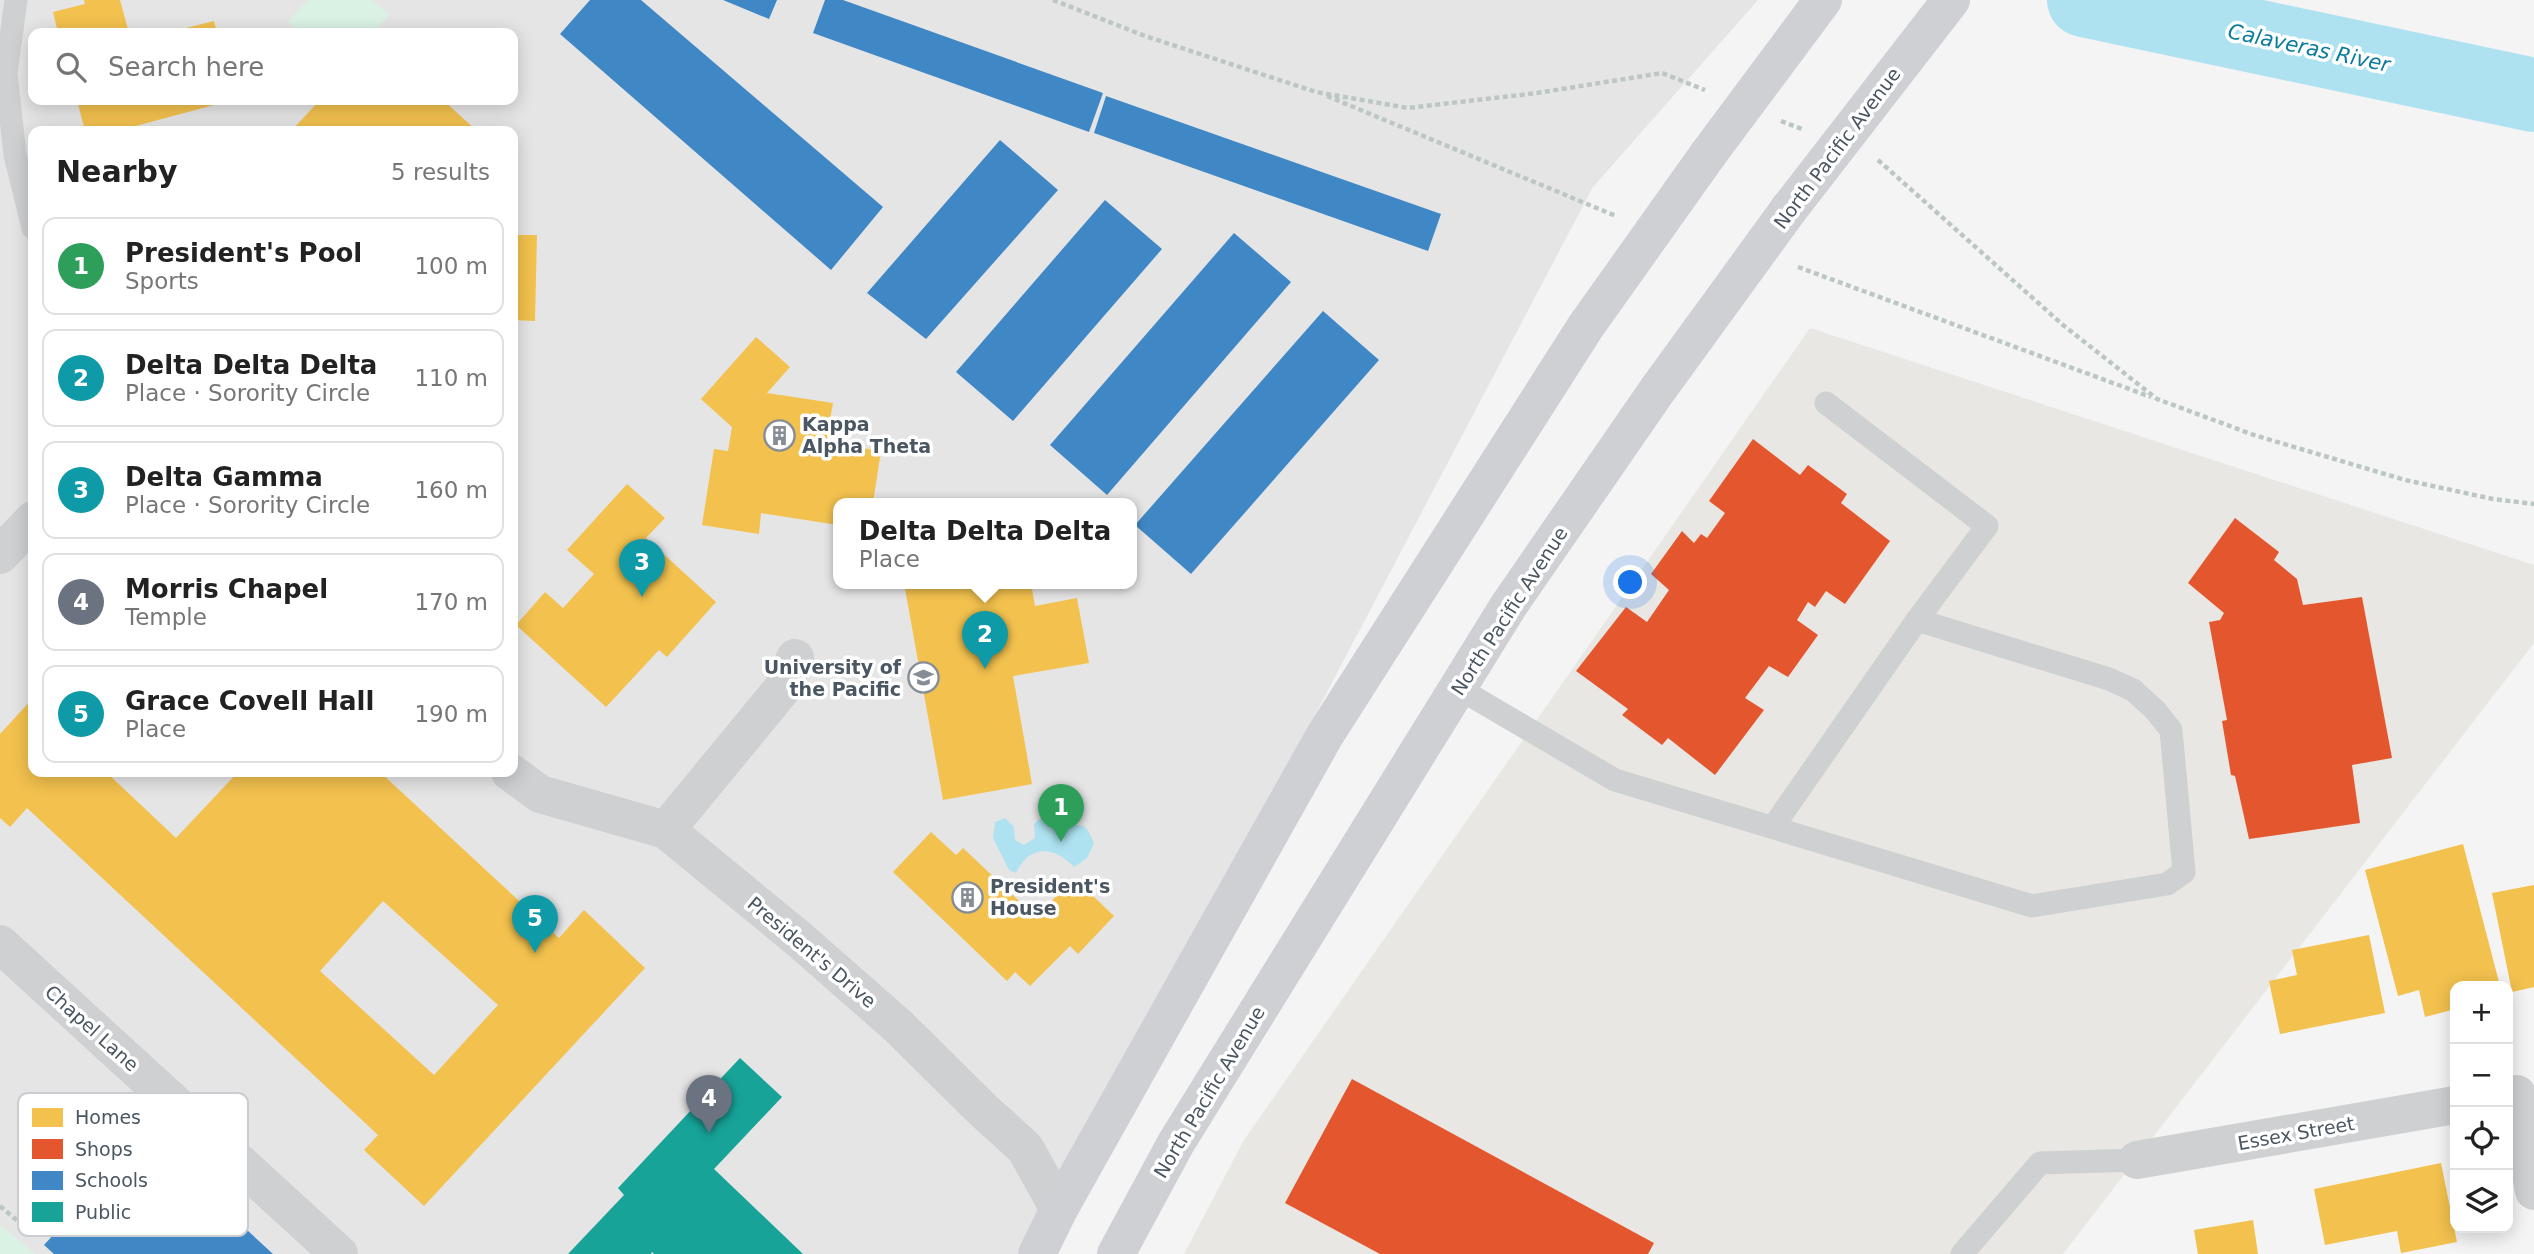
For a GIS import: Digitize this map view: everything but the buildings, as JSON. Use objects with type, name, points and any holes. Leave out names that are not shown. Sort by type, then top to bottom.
[{"type":"street","points":[[1037,1254],[1059,1209],[1325,735],[1586,326],[1709,153],[1823,0]]},
{"type":"street","name":"North Pacific Avenue","points":[[1116,1254],[1176,1143],[1509,605],[1656,392],[1789,209],[1951,0]]},
{"type":"street","points":[[0,555],[28,525]]},
{"type":"street","points":[[666,830],[782,689],[795,658]]},
{"type":"street","name":"President's Drive","points":[[517,777],[540,794],[666,830],[800,940],[898,1026],[1025,1148],[1059,1209]]},
{"type":"street","name":"Chapel Lane","points":[[0,944],[164,1093]]},
{"type":"street","points":[[2520,1094],[2534,1191]]},
{"type":"street","name":"Essex Street","points":[[2137,1160],[2450,1106]]},
{"type":"street","name":"Chapel Lane","points":[[248,1170],[339,1254]]},
{"type":"lane","points":[[16,0],[6,73],[15,155],[28,208]]},
{"type":"lane","points":[[1773,827],[1917,620],[1987,526],[1826,403]]},
{"type":"lane","points":[[1458,688],[1615,780],[2032,906],[2167,884],[2185,872],[2171,730],[2155,710],[2133,690],[2109,679],[1917,620]]},
{"type":"lane","points":[[1962,1254],[2040,1163],[2137,1160]]},
{"type":"path","points":[[1316,92],[1653,231]]},
{"type":"path","points":[[1758,252],[2157,399]]},
{"type":"path","points":[[148,1093],[155,1085]]},
{"type":"path","points":[[0,1206],[18,1221]]},
{"type":"shaded area","name":"University of the Pacific","points":[[0,0],[1758,0],[1593,187],[1031,1254],[0,1254]]},
{"type":"shaded area","points":[[1810,328],[2534,565],[2534,643],[2063,1254],[1184,1254],[1244,1140]]},
{"type":"green space","points":[[308,0],[372,0],[389,15],[377,28],[295,28],[288,22]]},
{"type":"green space","points":[[0,1225],[35,1254],[0,1254]]},
{"type":"water","points":[[1047,813],[1063,822],[1082,825],[1087,829],[1094,843],[1087,858],[1074,867],[1058,855],[1042,851],[1027,857],[1016,873],[1009,870],[993,838],[995,822],[1005,818],[1014,827],[1015,840],[1024,845],[1035,838],[1034,824]]},
{"type":"waterway","name":"Calaveras River","points":[[2084,0],[2534,95]]},
{"type":"place","name":"Kappa Alpha Theta","points":[[779,435]]},
{"type":"place","name":"Delta Gamma","points":[[642,597]]},
{"type":"place","name":"Delta Delta Delta","points":[[985,669]]},
{"type":"place","name":"University of the Pacific","points":[[924,678]]},
{"type":"place","name":"President's Pool","points":[[1061,842]]},
{"type":"place","name":"President's House","points":[[967,897]]},
{"type":"place","name":"Grace Covell Hall","points":[[535,953]]},
{"type":"place","name":"Morris Chapel","points":[[709,1133]]}]
